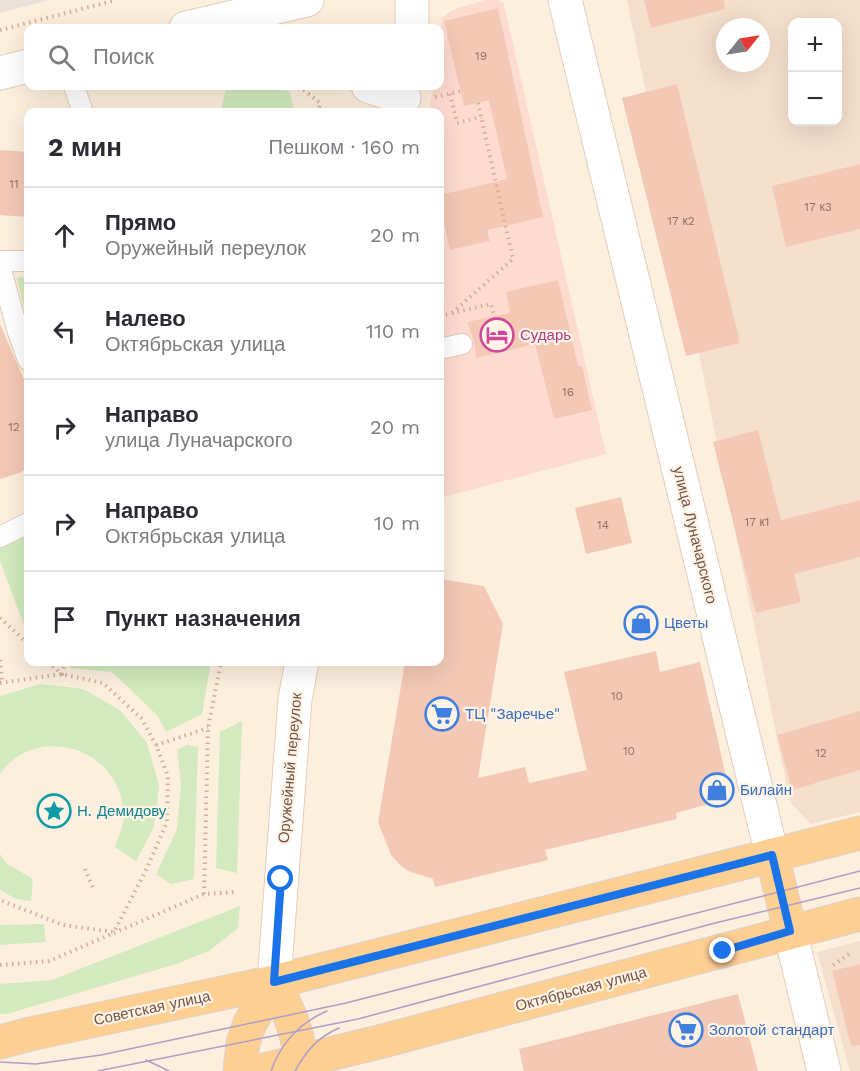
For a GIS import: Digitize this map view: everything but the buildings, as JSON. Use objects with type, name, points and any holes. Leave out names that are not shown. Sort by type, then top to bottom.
[{"type":"main road","points":[[240,1071],[243,1043],[274,982],[860,833]]},
{"type":"main road","name":"улица Луначарского","points":[[772,855],[790,931]]},
{"type":"main road","name":"Октябрьская улица","points":[[301,1066],[790,931],[860,914]]},
{"type":"main road","points":[[260,1071],[301,1066],[297,1032],[291,1014],[274,982]]},
{"type":"main road","name":"Советская улица","points":[[15,1038],[274,982]]},
{"type":"street","points":[[211,24],[307,0]]},
{"type":"street","points":[[412,0],[412,24]]},
{"type":"street","name":"улица Луначарского","points":[[565,0],[772,855]]},
{"type":"street","points":[[0,73],[24,67]]},
{"type":"street","points":[[381,90],[410,99]]},
{"type":"street","name":"Оружейный переулок","points":[[274,982],[295,699],[301,666]]},
{"type":"street","name":"улица Луначарского","points":[[790,931],[824,1071]]},
{"type":"lane","points":[[75,90],[81,108]]},
{"type":"lane","points":[[0,261],[24,261]]},
{"type":"lane","points":[[0,266],[24,349]]},
{"type":"lane","points":[[444,348],[462,344]]},
{"type":"lane","points":[[0,537],[24,525]]},
{"type":"path","points":[[0,30],[116,0]]},
{"type":"path","points":[[304,90],[320,103],[319,108]]},
{"type":"path","points":[[410,99],[461,92]]},
{"type":"path","points":[[450,94],[457,123],[481,117]]},
{"type":"path","points":[[452,313],[513,259],[478,103]]},
{"type":"path","points":[[444,315],[491,304],[494,316]]},
{"type":"path","points":[[0,618],[24,640]]},
{"type":"path","points":[[0,660],[1,682],[62,674],[103,683],[141,718],[156,745],[168,776],[167,822],[147,868],[114,932]]},
{"type":"path","points":[[53,666],[62,674]]},
{"type":"path","points":[[62,674],[64,666]]},
{"type":"path","points":[[204,894],[208,728],[220,666]]},
{"type":"path","points":[[156,745],[208,728]]},
{"type":"path","points":[[85,869],[94,890]]},
{"type":"path","points":[[0,965],[49,961],[204,894],[237,892]]},
{"type":"path","points":[[0,900],[63,925],[114,932]]},
{"type":"path","points":[[833,966],[855,949]]},
{"type":"shaded area","points":[[0,0],[49,0],[0,13]]},
{"type":"shaded area","points":[[485,0],[499,0],[504,4],[606,454],[444,497],[444,108],[430,108],[432,90],[444,90],[444,24],[441,24],[442,18],[452,10]]},
{"type":"shaded area","points":[[627,0],[860,0],[860,812],[811,824],[790,802]]},
{"type":"shaded area","points":[[860,941],[860,1071],[850,1071],[817,952]]},
{"type":"green space","points":[[225,90],[285,90],[290,92],[293,108],[222,108]]},
{"type":"green space","points":[[24,277],[24,307],[17,278]]},
{"type":"green space","points":[[24,533],[24,625],[0,561],[0,545]]},
{"type":"green space","points":[[70,666],[210,666],[202,714],[166,732],[157,715],[112,672],[70,668]]},
{"type":"green space","points":[[40,684],[83,689],[120,710],[147,743],[159,785],[154,827],[136,861],[115,847],[124,815],[115,782],[103,766],[88,755],[70,748],[51,746],[32,750],[15,759],[0,774],[0,696]]},
{"type":"green space","points":[[242,721],[237,873],[216,868],[220,732]]},
{"type":"green space","points":[[187,745],[198,747],[194,879],[171,884],[156,874],[177,829],[181,784],[177,750]]},
{"type":"green space","points":[[0,854],[6,863],[33,879],[31,901],[16,899],[0,890]]},
{"type":"green space","points":[[240,906],[238,928],[209,951],[176,964],[7,1014],[0,1014],[0,984],[52,980]]},
{"type":"green space","points":[[44,924],[46,942],[0,945],[0,925]]},
{"type":"tram line","points":[[0,1062],[36,1064],[101,1055],[346,1003],[860,871]]},
{"type":"tram line","points":[[98,1071],[358,1019],[715,923],[860,888]]},
{"type":"tram line","points":[[271,1071],[292,1035],[327,1011]]},
{"type":"tram line","points":[[295,1071],[313,1045],[339,1028]]},
{"type":"tram line","points":[[146,1060],[169,1071]]},
{"type":"place","name":"Сударь","points":[[497,335]]},
{"type":"place","name":"Цветы","points":[[641,623]]},
{"type":"place","name":"ТЦ \"Заречье\"","points":[[442,714]]},
{"type":"place","name":"Билайн","points":[[717,790]]},
{"type":"place","name":"Н. Демидову","points":[[54,811]]},
{"type":"place","name":"Золотой стандарт","points":[[686,1030]]},
{"type":"route","points":[[281,879],[274,982],[772,855],[790,931],[723,951]]}]
